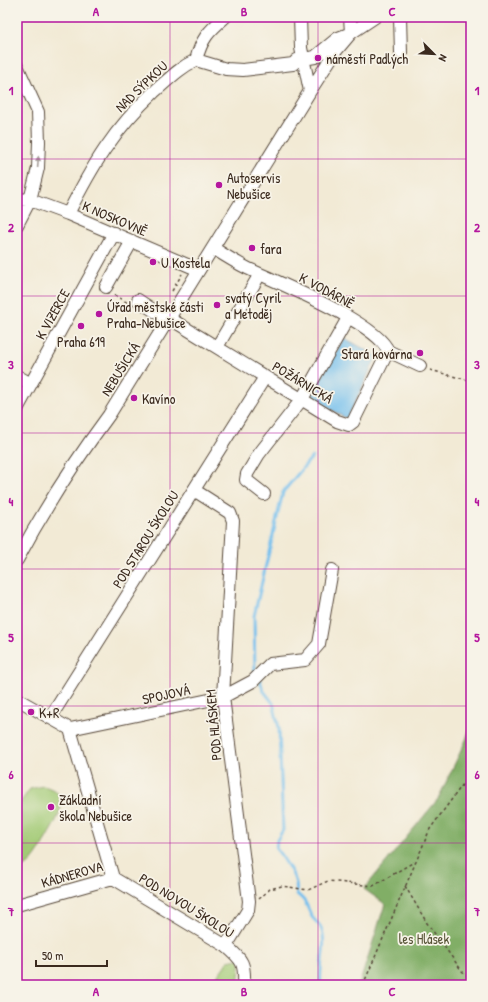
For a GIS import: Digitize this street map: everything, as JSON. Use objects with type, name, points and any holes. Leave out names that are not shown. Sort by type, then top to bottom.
[{"type":"street","points":[[225,17],[210,30],[201,43],[196,60],[226,69],[243,70],[293,64],[297,60],[315,57],[338,38],[351,33],[375,17]]},
{"type":"street","points":[[300,17],[301,48],[305,58],[310,91]]},
{"type":"street","points":[[310,91],[335,52],[351,33],[350,17]]},
{"type":"street","points":[[400,17],[401,53]]},
{"type":"street","name":"NAD SÝPKOU","points":[[68,214],[93,166],[118,130],[145,101],[176,72],[196,60]]},
{"type":"street","points":[[17,66],[38,112],[40,142],[38,168],[30,200],[17,225]]},
{"type":"street","name":"NEBUŠICKÁ","points":[[17,560],[34,529],[84,448],[109,415],[310,91]]},
{"type":"street","name":"K NOSKOVNĚ","points":[[17,199],[30,200],[68,214],[199,270]]},
{"type":"street","name":"K VIZERCE","points":[[17,409],[114,234]]},
{"type":"street","points":[[106,287],[132,242]]},
{"type":"street","name":"K VODÁRNĚ","points":[[213,248],[260,274],[324,303],[378,336],[386,344],[388,351],[426,368]]},
{"type":"street","points":[[217,347],[260,274]]},
{"type":"street","name":"POŽÁRNICKÁ","points":[[138,300],[338,421],[349,425],[353,422],[388,351]]},
{"type":"street","points":[[264,494],[249,484],[246,480],[247,474],[258,454],[302,399],[348,318]]},
{"type":"street","points":[[17,376],[31,384]]},
{"type":"street","name":"POD STAROU ŠKOLOU","points":[[50,718],[265,377]]},
{"type":"street","name":"POD HLÁSKEM","points":[[194,490],[230,513],[233,522],[223,697],[248,910]]},
{"type":"street","name":"SPOJOVÁ","points":[[70,729],[223,697],[253,681],[270,664],[305,660],[319,644],[332,570]]},
{"type":"street","points":[[17,699],[70,729]]},
{"type":"street","name":"KÁDNEROVA","points":[[17,905],[113,878],[70,729]]},
{"type":"street","name":"POD NOVOU ŠKOLOU","points":[[113,878],[226,946],[238,955],[245,969],[244,985]]},
{"type":"street","points":[[226,946],[248,910]]},
{"type":"path","points":[[426,368],[471,381]]},
{"type":"path","points":[[363,985],[430,829],[471,773]]},
{"type":"path","points":[[248,910],[270,889],[282,886],[303,890],[335,880],[373,886],[416,862]]},
{"type":"path","points":[[405,886],[427,923],[462,971],[471,980]]},
{"type":"green space","name":"les Hlásek","points":[[471,725],[471,985],[359,985],[385,904],[364,889],[438,799],[466,740]]},
{"type":"green space","points":[[43,786],[53,789],[59,794],[61,807],[59,815],[35,857],[23,868],[17,870],[17,807],[30,789]]},
{"type":"green space","points":[[241,958],[238,985],[231,985],[230,980],[221,981],[218,979],[215,982],[217,985],[211,985],[228,961]]},
{"type":"water","points":[[344,338],[377,356],[347,419],[310,397]]},
{"type":"waterway","points":[[255,674],[254,616],[283,492],[312,457]]},
{"type":"waterway","points":[[260,680],[263,690],[273,703],[279,728],[283,830],[277,840],[276,849],[294,877],[297,894],[305,902],[312,917],[323,932],[324,939],[320,978],[321,985]]},
{"type":"place","name":"náměstí Padlých","points":[[318,58]]},
{"type":"place","name":"Autoservis Nebušice","points":[[219,185]]},
{"type":"place","name":"fara","points":[[252,248]]},
{"type":"place","name":"U Kostela","points":[[153,262]]},
{"type":"place","name":"svatý Cyril a Metoděj","points":[[217,305]]},
{"type":"place","name":"Úřad městské části Praha-Nebušice","points":[[99,314]]},
{"type":"place","name":"Praha 619","points":[[81,326]]},
{"type":"place","name":"Stará kovárna","points":[[420,353]]},
{"type":"place","name":"Kavíno","points":[[134,398]]},
{"type":"place","name":"K+R","points":[[31,712]]},
{"type":"place","name":"Základní škola Nebušice","points":[[51,807]]}]
